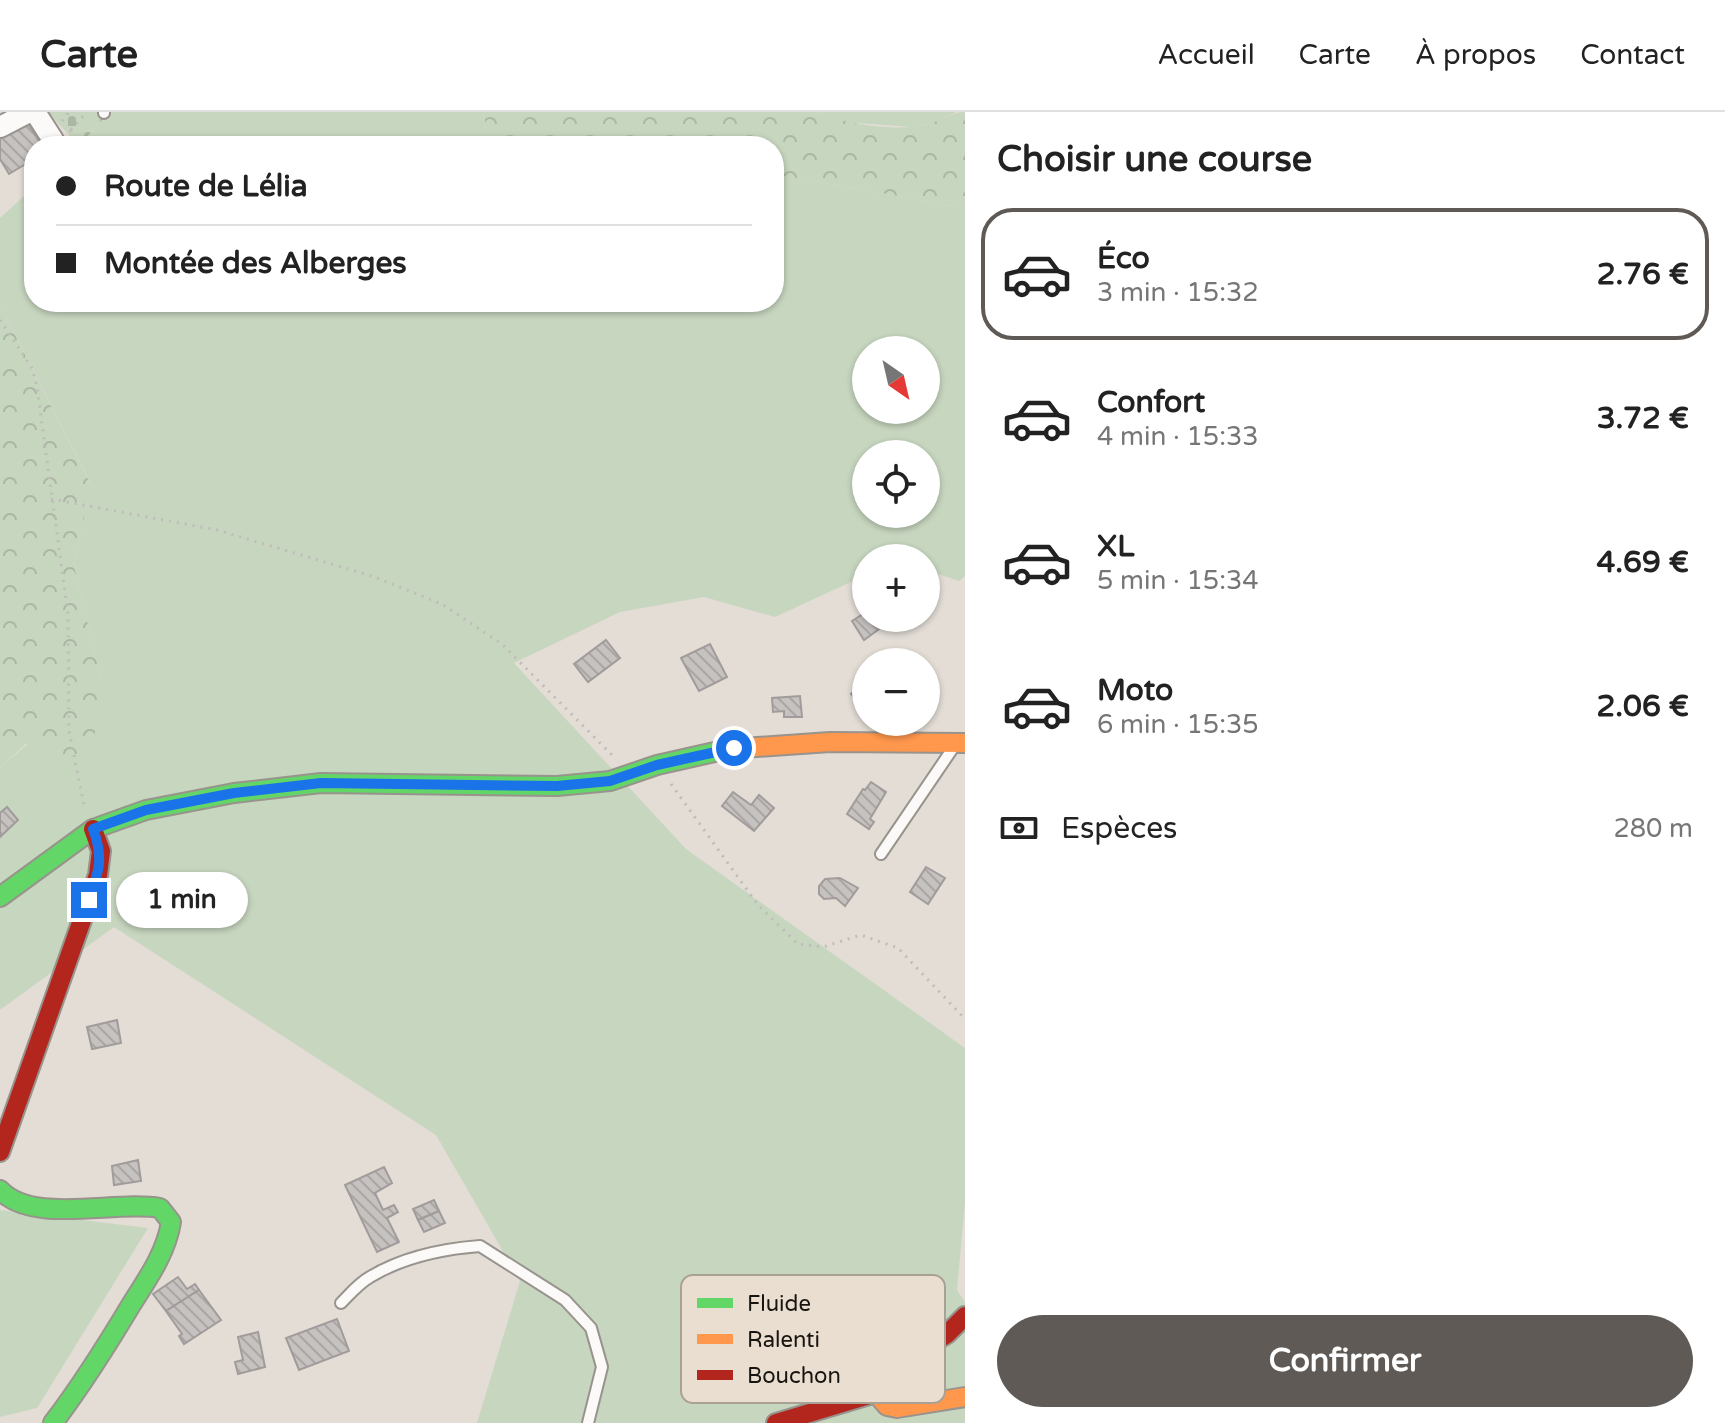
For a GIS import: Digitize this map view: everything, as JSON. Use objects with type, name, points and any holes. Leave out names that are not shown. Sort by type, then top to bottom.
[{"type":"street","points":[[0,127],[30,112],[62,136]]},
{"type":"street","points":[[0,897],[93,829],[146,810],[234,793],[321,783],[557,786],[610,781],[657,765],[734,748],[830,742],[961,743]]},
{"type":"street","points":[[0,1152],[98,875],[101,851],[93,829]]},
{"type":"street","points":[[0,1190],[13,1202],[40,1208],[160,1208],[171,1222],[169,1238],[149,1276],[87,1380],[53,1423]]},
{"type":"street","points":[[945,1335],[965,1316]]},
{"type":"street","points":[[945,1400],[965,1397]]},
{"type":"street","points":[[776,1423],[843,1403]]},
{"type":"street","points":[[884,1403],[897,1408],[928,1403]]},
{"type":"lane","points":[[881,854],[961,743]]},
{"type":"lane","points":[[341,1303],[368,1278],[396,1265],[424,1254],[480,1246],[565,1300],[591,1328],[602,1367],[588,1423]]},
{"type":"path","points":[[62,121],[69,112]]},
{"type":"path","points":[[62,136],[87,112]]},
{"type":"path","points":[[0,320],[32,368],[37,387],[68,614],[69,731],[81,801],[93,829]]},
{"type":"path","points":[[51,499],[217,530],[375,577],[442,604],[502,644],[630,774]]},
{"type":"path","points":[[657,765],[758,905],[798,944],[823,947],[861,935],[898,948],[965,1019]]},
{"type":"green space","points":[[48,112],[109,112],[88,136],[70,136]]},
{"type":"green space","points":[[109,112],[484,112],[486,131],[485,136],[88,136]]},
{"type":"green space","points":[[484,112],[817,112],[858,124],[902,127],[929,124],[965,112],[965,208],[784,176],[784,136],[485,136]]},
{"type":"green space","points":[[818,112],[956,112],[934,123],[912,127],[842,122]]},
{"type":"green space","points":[[784,176],[965,208],[965,576],[959,581],[940,575],[940,544],[852,544],[852,581],[775,617],[704,597],[620,612],[514,663],[686,849],[965,1048],[965,1201],[957,1290],[965,1302],[965,1423],[477,1423],[520,1281],[436,1135],[114,927],[0,1010],[0,767],[102,683],[74,566],[91,484],[0,305],[0,218],[24,196],[24,312],[784,312]]},
{"type":"green space","points":[[0,305],[91,485],[74,566],[102,683],[91,762],[26,744],[0,767]]},
{"type":"green space","points":[[0,1210],[148,1228],[37,1408],[0,1417]]},
{"type":"building","points":[[26,120],[36,136],[24,136],[24,165],[9,174],[0,159],[0,136]]},
{"type":"building","points":[[859,632],[875,632],[864,640]]},
{"type":"building","points":[[606,640],[620,658],[588,682],[574,664]]},
{"type":"building","points":[[710,644],[727,677],[699,691],[681,658]]},
{"type":"building","points":[[800,696],[802,717],[784,717],[784,711],[773,712],[772,698]]},
{"type":"building","points":[[871,782],[886,792],[870,819],[874,822],[869,829],[847,814]]},
{"type":"building","points":[[733,792],[751,805],[759,795],[774,808],[754,831],[722,806]]},
{"type":"building","points":[[7,807],[18,820],[0,837],[0,813]]},
{"type":"building","points":[[926,867],[945,878],[928,904],[910,892]]},
{"type":"building","points":[[840,878],[858,888],[845,906],[836,898],[824,899],[819,894],[819,886],[825,879]]},
{"type":"building","points":[[117,1020],[121,1043],[92,1049],[87,1027]]},
{"type":"building","points":[[138,1160],[141,1181],[114,1185],[112,1166]]},
{"type":"building","points":[[384,1167],[392,1183],[375,1193],[383,1210],[394,1205],[398,1212],[387,1218],[399,1242],[377,1252],[345,1185]]},
{"type":"building","points":[[434,1200],[439,1211],[418,1220],[413,1209]]},
{"type":"building","points":[[439,1211],[445,1223],[424,1232],[418,1220]]},
{"type":"building","points":[[178,1277],[187,1289],[195,1284],[199,1290],[166,1311],[153,1294]]},
{"type":"building","points":[[199,1290],[221,1320],[184,1344],[179,1336],[182,1334],[166,1311]]},
{"type":"building","points":[[337,1319],[349,1351],[299,1370],[286,1338]]},
{"type":"building","points":[[258,1332],[265,1367],[238,1374],[235,1362],[243,1360],[238,1337]]},
{"type":"traffic: fast","points":[[0,897],[93,829],[146,810],[234,793],[321,783],[557,786],[610,781],[657,765],[728,749]]},
{"type":"traffic: fast","points":[[0,1190],[15,1200],[53,1209],[160,1208],[171,1222],[161,1255],[150,1275],[94,1365],[53,1423]]},
{"type":"traffic: slow","points":[[728,749],[830,742],[965,743]]},
{"type":"traffic: slow","points":[[945,1400],[965,1397]]},
{"type":"traffic: slow","points":[[884,1403],[897,1408],[928,1403]]},
{"type":"traffic: jam","points":[[0,1152],[98,875],[101,851],[93,829]]},
{"type":"traffic: jam","points":[[945,1335],[965,1316]]},
{"type":"traffic: jam","points":[[776,1423],[843,1403]]},
{"type":"route","points":[[89,900],[98,875],[101,851],[93,829],[146,810],[234,793],[321,783],[557,786],[610,781],[657,765],[734,748]]}]
